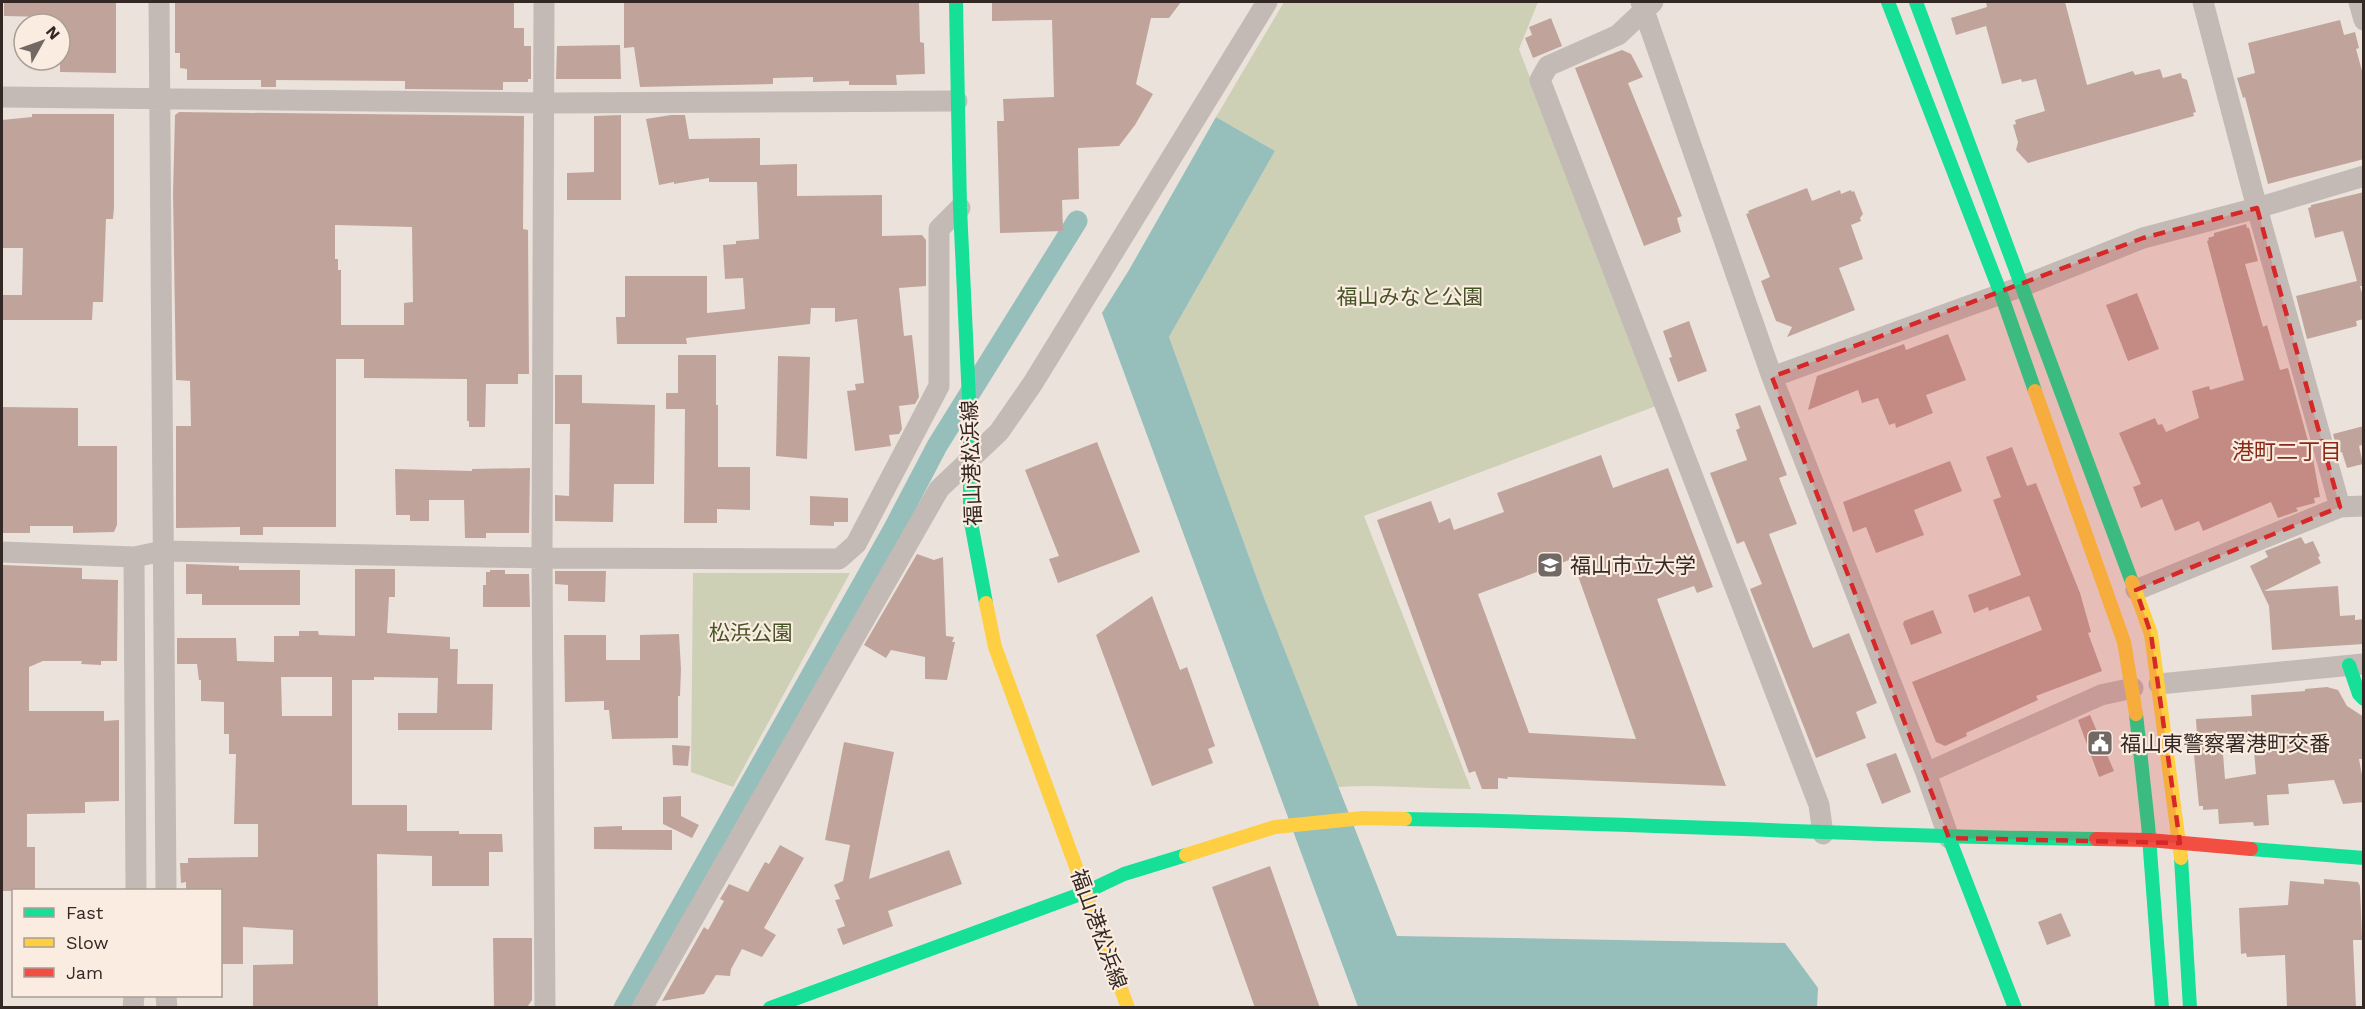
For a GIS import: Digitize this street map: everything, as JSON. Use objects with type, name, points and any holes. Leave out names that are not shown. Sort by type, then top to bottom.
[{"type":"street","points":[[159,2],[166,889]]},
{"type":"street","points":[[544,2],[542,558],[545,1008]]},
{"type":"street","name":"福山港松浜線","points":[[956,2],[960,208],[970,421],[970,517],[995,647],[1128,1008]]},
{"type":"street","points":[[642,1008],[939,489],[999,432],[1033,383],[1267,2]]},
{"type":"street","points":[[1888,2],[2001,294],[2124,642],[2133,688],[2149,840],[2162,1008]]},
{"type":"street","points":[[1916,2],[2151,634],[2180,843],[2190,1008]]},
{"type":"street","points":[[2204,2],[2257,208],[2340,507]]},
{"type":"street","points":[[2359,2],[2364,20]]},
{"type":"street","points":[[1646,5],[1772,377],[2015,1008]]},
{"type":"street","points":[[1646,5],[1618,35],[1548,66],[1540,80],[1819,805],[1823,834]]},
{"type":"street","points":[[2,97],[545,104],[957,101]]},
{"type":"street","points":[[1772,377],[2023,286],[2143,238],[2257,208],[2364,176]]},
{"type":"street","points":[[2,552],[134,557],[163,551],[542,558],[839,559],[856,544],[939,386],[939,229],[960,208]]},
{"type":"street","points":[[2136,590],[2340,507],[2364,506]]},
{"type":"street","points":[[134,557],[136,889]]},
{"type":"street","points":[[2159,684],[2356,665],[2359,694],[2364,699]]},
{"type":"street","points":[[1926,773],[2101,694],[2133,688]]},
{"type":"street","points":[[770,1008],[1086,892],[1124,874],[1275,827],[1363,818],[1498,819],[1949,838],[2149,840],[2364,858]]},
{"type":"highlighted area","points":[[2257,208],[2340,507],[2136,590],[2151,634],[2180,843],[1949,838],[1772,377],[2143,238]]},
{"type":"green space","name":"福山みなと公園","points":[[1284,2],[1538,2],[1519,49],[1656,406],[1364,516],[1471,789],[1338,787],[1263,595],[1169,337],[1275,151],[1216,117]]},
{"type":"green space","name":"松浜公園","points":[[693,573],[850,573],[733,787],[691,772]]},
{"type":"water","points":[[1216,117],[1275,151],[1169,337],[1263,595],[1397,936],[1785,943],[1818,988],[1817,1007],[1358,1007],[1102,313]]},
{"type":"building","points":[[4,2],[116,2],[116,73],[60,72],[72,72],[72,12],[12,12],[12,16],[4,16]]},
{"type":"building","points":[[175,2],[514,2],[514,28],[524,28],[524,46],[531,46],[531,79],[528,79],[528,82],[503,82],[503,90],[405,89],[405,81],[276,80],[276,87],[261,87],[261,80],[187,80],[187,69],[180,68],[180,53],[175,53]]},
{"type":"building","points":[[624,2],[919,2],[920,42],[924,43],[925,74],[896,75],[897,85],[849,85],[849,81],[813,82],[813,77],[773,78],[773,84],[640,87],[634,47],[624,48]]},
{"type":"building","points":[[992,2],[1181,2],[1169,18],[1151,18],[1136,84],[1153,94],[1135,125],[1119,146],[1078,148],[1079,199],[1062,200],[1063,231],[1000,233],[997,121],[1004,121],[1003,99],[1054,97],[1052,20],[992,21]]},
{"type":"building","points":[[1986,2],[2065,2],[2087,85],[2133,71],[2135,75],[2160,69],[2163,78],[2181,73],[2182,78],[2187,80],[2196,112],[2193,113],[2194,116],[2028,163],[2016,150],[2018,142],[2013,125],[2016,124],[2015,120],[2045,111],[2036,79],[2022,82],[2021,79],[2002,84],[1986,26],[1956,35],[1951,18],[1987,7]]},
{"type":"building","points":[[1551,18],[1562,46],[1533,58],[1525,38],[1532,35],[1529,27]]},
{"type":"building","points":[[2340,20],[2344,35],[2355,32],[2359,48],[2356,49],[2364,78],[2364,159],[2268,184],[2245,97],[2243,98],[2237,78],[2255,73],[2248,43]]},
{"type":"building","points":[[620,45],[621,79],[556,79],[557,46]]},
{"type":"building","points":[[1622,50],[1631,54],[1643,77],[1628,83],[1682,216],[1677,218],[1681,232],[1644,246],[1575,68]]},
{"type":"building","points":[[179,112],[524,116],[523,229],[528,230],[529,374],[518,374],[518,384],[486,384],[485,427],[469,427],[467,379],[364,378],[364,359],[336,359],[336,527],[263,527],[263,535],[240,535],[240,527],[176,528],[176,426],[191,426],[190,381],[176,380],[173,193],[175,115]],"holes":[[[335,225],[412,227],[413,302],[404,303],[404,325],[341,325],[341,270],[338,270],[338,259],[335,259]]]},
{"type":"building","points":[[32,114],[114,114],[113,219],[106,219],[103,302],[93,302],[92,320],[2,320],[2,295],[22,295],[23,248],[2,248],[2,120],[32,117]]},
{"type":"building","points":[[621,115],[621,200],[567,200],[567,173],[594,172],[594,116]]},
{"type":"building","points":[[685,115],[689,139],[760,138],[760,165],[797,164],[797,196],[882,195],[882,236],[922,235],[926,240],[926,286],[899,288],[904,336],[912,335],[919,397],[915,404],[899,406],[902,429],[899,434],[889,435],[891,446],[855,451],[847,391],[856,390],[855,384],[864,383],[857,319],[835,322],[835,308],[811,308],[810,324],[686,338],[687,344],[617,344],[616,317],[625,317],[625,276],[707,276],[707,313],[745,309],[743,278],[725,279],[723,245],[736,244],[736,241],[759,239],[757,182],[709,182],[709,178],[659,185],[646,119]]},
{"type":"building","points":[[1807,188],[1812,201],[1840,190],[1841,194],[1854,191],[1863,214],[1861,221],[1851,225],[1863,259],[1839,268],[1855,310],[1787,337],[1792,327],[1776,321],[1761,281],[1770,277],[1746,214],[1755,208]]},
{"type":"building","points":[[2364,192],[2364,286],[2360,286],[2364,299],[2364,319],[2356,321],[2357,326],[2307,339],[2296,296],[2357,281],[2343,231],[2315,238],[2308,208],[2311,205]]},
{"type":"building","points":[[2246,224],[2258,261],[2245,264],[2263,327],[2267,325],[2280,370],[2288,368],[2313,459],[2320,497],[2314,498],[2315,503],[2296,508],[2298,511],[2278,518],[2271,502],[2203,531],[2199,521],[2175,531],[2162,499],[2141,508],[2133,487],[2141,484],[2119,433],[2155,418],[2158,425],[2162,424],[2166,432],[2199,418],[2192,391],[2209,386],[2210,390],[2244,380],[2207,241],[2208,238],[2214,236],[2214,233]]},
{"type":"building","points":[[2137,293],[2159,349],[2128,361],[2106,305]]},
{"type":"building","points":[[1689,321],[1707,371],[1678,382],[1669,358],[1672,357],[1663,331]]},
{"type":"building","points":[[1948,334],[1966,380],[1926,395],[1933,413],[1896,428],[1895,423],[1889,425],[1878,398],[1862,403],[1858,390],[1808,410],[1817,376],[1904,344],[1906,350]]},
{"type":"building","points":[[678,355],[716,355],[718,467],[750,467],[750,510],[717,509],[717,523],[684,523],[685,409],[666,409],[666,393],[678,393]]},
{"type":"building","points":[[778,356],[810,357],[807,459],[776,456]]},
{"type":"building","points":[[555,375],[582,375],[582,403],[655,405],[654,484],[614,484],[613,522],[555,521],[555,495],[569,496],[570,424],[555,424]]},
{"type":"building","points":[[1760,405],[1787,475],[1779,478],[1797,524],[1769,534],[1809,639],[1813,648],[1849,633],[1877,703],[1856,712],[1866,738],[1816,758],[1750,589],[1762,584],[1744,541],[1737,544],[1710,473],[1747,460],[1736,430],[1740,428],[1735,414]]},
{"type":"building","points":[[2,407],[78,408],[78,446],[117,446],[117,525],[114,532],[73,533],[73,526],[30,526],[30,533],[2,533]]},
{"type":"building","points":[[2364,426],[2364,444],[2359,446],[2363,464],[2347,468],[2342,452],[2338,453],[2333,434]]},
{"type":"building","points":[[1097,442],[1140,552],[1058,583],[1049,559],[1059,556],[1025,470]]},
{"type":"building","points":[[2012,447],[2027,486],[2036,483],[2080,593],[2091,632],[2088,633],[2102,671],[2036,696],[2038,700],[1966,733],[1967,736],[1945,746],[1936,742],[1912,682],[2042,630],[2029,596],[1989,611],[1988,607],[1974,613],[1968,595],[2021,575],[1993,500],[2001,497],[1986,457]]},
{"type":"building","points":[[1601,455],[1613,488],[1668,468],[1713,587],[1697,593],[1694,586],[1657,599],[1726,786],[1507,777],[1508,779],[1498,778],[1498,789],[1482,789],[1475,771],[1469,773],[1377,520],[1431,501],[1439,523],[1450,518],[1454,530],[1504,512],[1497,493]],"holes":[[[1572,559],[1636,739],[1529,733],[1478,594]]]},
{"type":"building","points":[[1950,461],[1962,491],[1914,510],[1924,535],[1876,553],[1866,527],[1853,532],[1843,502]]},
{"type":"building","points":[[530,468],[529,533],[486,533],[486,538],[465,538],[464,500],[429,500],[429,521],[410,521],[410,515],[396,515],[395,469],[472,471],[472,469]]},
{"type":"building","points":[[810,496],[848,498],[848,522],[834,522],[834,526],[810,525]]},
{"type":"building","points":[[2301,537],[2305,544],[2313,541],[2321,563],[2264,591],[2338,586],[2340,616],[2355,615],[2355,620],[2364,619],[2364,644],[2272,650],[2269,606],[2250,566],[2268,557],[2265,551]]},
{"type":"building","points":[[917,554],[934,560],[943,557],[946,636],[954,637],[952,642],[955,642],[947,680],[925,679],[925,657],[891,650],[886,658],[864,645]]},
{"type":"building","points":[[186,564],[239,566],[239,570],[300,570],[300,605],[202,605],[202,594],[186,594]]},
{"type":"building","points":[[2,565],[82,568],[82,579],[118,580],[117,661],[101,661],[101,665],[81,664],[82,661],[43,661],[29,667],[29,711],[104,711],[104,721],[119,720],[119,801],[85,802],[85,813],[27,814],[27,847],[35,847],[35,889],[2,891]]},
{"type":"building","points":[[355,569],[395,569],[395,597],[389,597],[387,633],[450,637],[450,649],[458,649],[457,684],[493,684],[492,730],[398,730],[398,713],[437,713],[438,678],[374,677],[374,680],[352,680],[352,805],[407,805],[407,831],[502,834],[503,852],[489,852],[489,886],[432,886],[432,856],[377,854],[378,1008],[253,1007],[253,965],[293,964],[293,930],[243,927],[243,964],[222,964],[222,889],[186,889],[186,882],[181,883],[180,863],[188,863],[188,858],[258,857],[258,824],[234,824],[236,754],[229,754],[229,734],[224,734],[224,702],[201,701],[201,680],[199,680],[197,664],[177,664],[177,638],[236,638],[237,661],[274,662],[274,636],[299,636],[299,631],[318,631],[319,635],[355,636]],"holes":[[[281,677],[332,677],[332,716],[282,716]]]},
{"type":"building","points":[[505,570],[505,574],[529,574],[530,607],[483,607],[483,585],[486,585],[486,572]]},
{"type":"building","points":[[555,571],[606,571],[605,602],[568,601],[568,585],[555,584]]},
{"type":"building","points":[[1152,596],[1180,670],[1187,667],[1215,746],[1208,749],[1213,763],[1152,786],[1096,635]]},
{"type":"building","points":[[1933,610],[1942,633],[1911,645],[1904,621]]},
{"type":"building","points":[[679,634],[681,669],[680,696],[678,696],[678,738],[612,739],[609,710],[604,710],[604,701],[565,702],[564,635],[606,635],[606,660],[640,660],[640,635]]},
{"type":"building","points":[[2327,687],[2338,690],[2347,706],[2364,717],[2364,759],[2359,759],[2364,786],[2364,802],[2343,804],[2334,780],[2288,784],[2289,794],[2267,795],[2269,825],[2254,826],[2253,822],[2219,824],[2218,809],[2203,810],[2203,806],[2199,806],[2194,755],[2198,755],[2196,719],[2252,716],[2251,695],[2305,691],[2305,689]],"holes":[[[2253,739],[2256,774],[2225,779],[2222,741]]]},
{"type":"building","points":[[2090,715],[2114,771],[2099,777],[2078,720]]},
{"type":"building","points":[[844,742],[894,752],[869,879],[949,850],[962,884],[888,911],[893,926],[843,945],[837,929],[845,926],[835,900],[840,899],[834,885],[843,881],[850,845],[825,840]]},
{"type":"building","points":[[672,745],[690,746],[688,766],[673,765]]},
{"type":"building","points":[[1896,753],[1911,792],[1882,804],[1866,764]]},
{"type":"building","points":[[681,796],[681,816],[699,825],[692,838],[663,824],[663,797]]},
{"type":"building","points":[[622,826],[622,830],[672,830],[672,850],[594,849],[594,827]]},
{"type":"building","points":[[780,845],[804,858],[764,928],[776,935],[762,957],[742,949],[731,969],[730,976],[716,975],[704,994],[662,1001],[704,927],[708,930],[724,901],[720,899],[729,884],[748,892],[765,862],[769,864]]},
{"type":"building","points":[[1270,866],[1320,1008],[1255,1008],[1212,887]]},
{"type":"building","points":[[2324,879],[2358,882],[2360,886],[2362,940],[2353,940],[2356,1008],[2287,1008],[2285,955],[2247,957],[2246,953],[2241,954],[2239,908],[2288,905],[2290,881],[2324,884]]},
{"type":"building","points":[[2061,913],[2071,936],[2047,945],[2038,922]]},
{"type":"building","points":[[493,938],[532,938],[532,1000],[528,1006],[494,1007]]},
{"type":"waterway","points":[[624,1008],[892,532],[937,446],[1077,221]]},
{"type":"traffic: fast","points":[[956,2],[960,208],[970,421],[970,517],[986,603]]},
{"type":"traffic: fast","points":[[1888,2],[2001,294],[2035,391]]},
{"type":"traffic: fast","points":[[1916,2],[2132,582]]},
{"type":"traffic: fast","points":[[2349,665],[2359,694],[2364,699]]},
{"type":"traffic: fast","points":[[2136,714],[2148,824],[2162,1008]]},
{"type":"traffic: fast","points":[[1405,819],[2096,839]]},
{"type":"traffic: fast","points":[[1949,838],[2015,1008]]},
{"type":"traffic: fast","points":[[2251,849],[2364,858]]},
{"type":"traffic: fast","points":[[770,1008],[1086,892],[1124,874],[1186,855]]},
{"type":"traffic: fast","points":[[2181,858],[2190,1008]]},
{"type":"traffic: slow","points":[[2035,391],[2124,642],[2136,714]]},
{"type":"traffic: slow","points":[[2132,582],[2151,634],[2181,858]]},
{"type":"traffic: slow","points":[[986,603],[995,647],[1128,1008]]},
{"type":"traffic: slow","points":[[1186,855],[1275,827],[1363,818],[1405,819]]},
{"type":"traffic: jam","points":[[2096,839],[2149,840],[2251,849]]},
{"type":"place","name":"福山市立大学","points":[[1550,565]]},
{"type":"place","name":"福山東警察署港町交番","points":[[2100,743]]},
{"type":"district","name":"港町二丁目","points":[[2287,451]]}]
